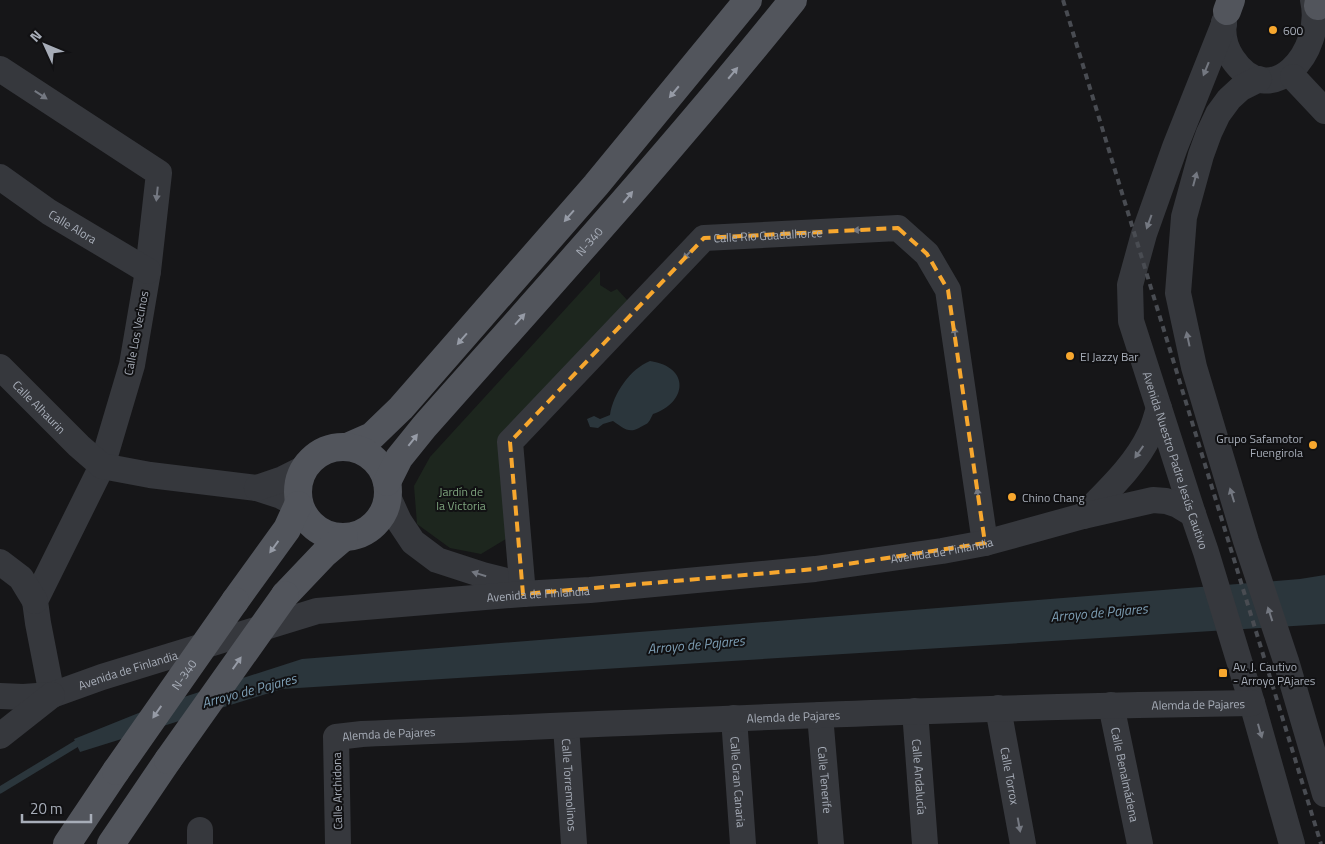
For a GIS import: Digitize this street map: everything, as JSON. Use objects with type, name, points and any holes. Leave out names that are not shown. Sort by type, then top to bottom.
[{"type":"main road","points":[[347,448],[372,436],[401,408],[596,185],[748,0]]},
{"type":"main road","name":"N-340","points":[[111,844],[285,595],[324,554],[344,538],[363,533],[379,519],[399,458],[424,426],[621,206],[793,0]]},
{"type":"main road","points":[[304,468],[319,454],[337,448],[347,448],[367,454],[379,465],[388,490]]},
{"type":"main road","name":"N-340","points":[[67,844],[235,600],[287,529],[298,505],[299,482],[304,468]]},
{"type":"main road","points":[[298,505],[303,516],[324,534],[344,538]]},
{"type":"street","points":[[1229,9],[1224,38],[1228,52],[1236,64],[1246,73],[1276,81],[1293,77],[1322,56],[1324,35],[1322,19],[1316,2]]},
{"type":"street","name":"Avenida Nuestro Padre Jesús Cautivo","points":[[1229,9],[1175,147],[1144,234],[1130,285],[1131,321],[1242,667],[1292,844]]},
{"type":"street","name":"Calle Los Vecinos","points":[[0,69],[159,172],[148,271],[132,365],[102,466],[35,601]]},
{"type":"street","points":[[1293,77],[1325,111]]},
{"type":"street","points":[[1259,78],[1241,88],[1228,99],[1218,114],[1207,140],[1184,217],[1178,293],[1194,367],[1246,541],[1286,661],[1325,794]]},
{"type":"street","name":"Calle Alora","points":[[0,178],[49,212],[148,271]]},
{"type":"street","name":"Calle Rio Guadalhorce","points":[[523,594],[510,442],[704,238],[898,228],[927,254],[948,290],[985,543]]},
{"type":"street","name":"Calle Alhaurin","points":[[0,367],[79,446],[102,466]]},
{"type":"street","name":"Avenida de Finlandia","points":[[1083,516],[1114,485],[1139,453],[1151,434],[1159,408]]},
{"type":"street","points":[[102,466],[150,475],[257,488],[281,496],[298,505]]},
{"type":"street","points":[[257,488],[283,479],[304,468]]},
{"type":"street","points":[[388,490],[399,521],[413,542],[431,556],[437,560],[503,580],[523,594]]},
{"type":"street","name":"Avenida de Finlandia","points":[[0,696],[52,695],[102,677],[317,612],[590,590],[815,568],[942,551],[985,543],[1083,516],[1153,500],[1166,501],[1178,505],[1193,514]]},
{"type":"street","points":[[0,562],[21,578],[35,601],[52,695],[2,729]]},
{"type":"street","name":"Alemda de Pajares","points":[[336,737],[915,711],[1252,703]]},
{"type":"street","name":"Calle Benalmádena","points":[[1111,705],[1140,844]]},
{"type":"street","name":"Calle Torrox","points":[[998,708],[1023,844]]},
{"type":"street","name":"Calle Andalucía","points":[[915,711],[925,844]]},
{"type":"street","name":"Calle Tenerife","points":[[820,715],[831,844]]},
{"type":"street","name":"Calle Gran Canaria","points":[[734,718],[743,844]]},
{"type":"street","name":"Calle Torremolinos","points":[[566,726],[574,844]]},
{"type":"street","name":"Calle Archidona","points":[[336,737],[338,844]]},
{"type":"highlighted area","points":[[898,228],[927,254],[948,290],[985,543],[815,569],[523,594],[510,442],[704,238]]},
{"type":"green space","name":"Jardín de la Victoria","points":[[600,271],[600,285],[611,292],[617,289],[628,301],[503,436],[511,536],[481,554],[450,548],[417,524],[414,486],[430,457]]},
{"type":"water","points":[[650,361],[673,370],[678,378],[680,386],[673,402],[653,414],[648,423],[635,430],[625,429],[613,421],[603,424],[598,428],[590,427],[587,419],[594,416],[600,419],[610,415],[615,399],[629,376]]},
{"type":"water","name":"Arroyo de Pajares","points":[[1325,575],[1325,624],[282,689],[80,752],[74,739],[156,706],[302,659],[1300,579]]},
{"type":"waterway","points":[[0,790],[76,744]]},
{"type":"railway","points":[[1063,0],[1321,844]]},
{"type":"place","name":"600","points":[[1273,30]]},
{"type":"place","name":"El Jazzy Bar","points":[[1070,356]]},
{"type":"place","name":"Grupo Safamotor Fuengirola","points":[[1313,445]]},
{"type":"place","name":"Chino Chang","points":[[1012,497]]},
{"type":"place","name":"Av. J. Cautivo - Arroyo PAjares","points":[[1223,673]]}]
